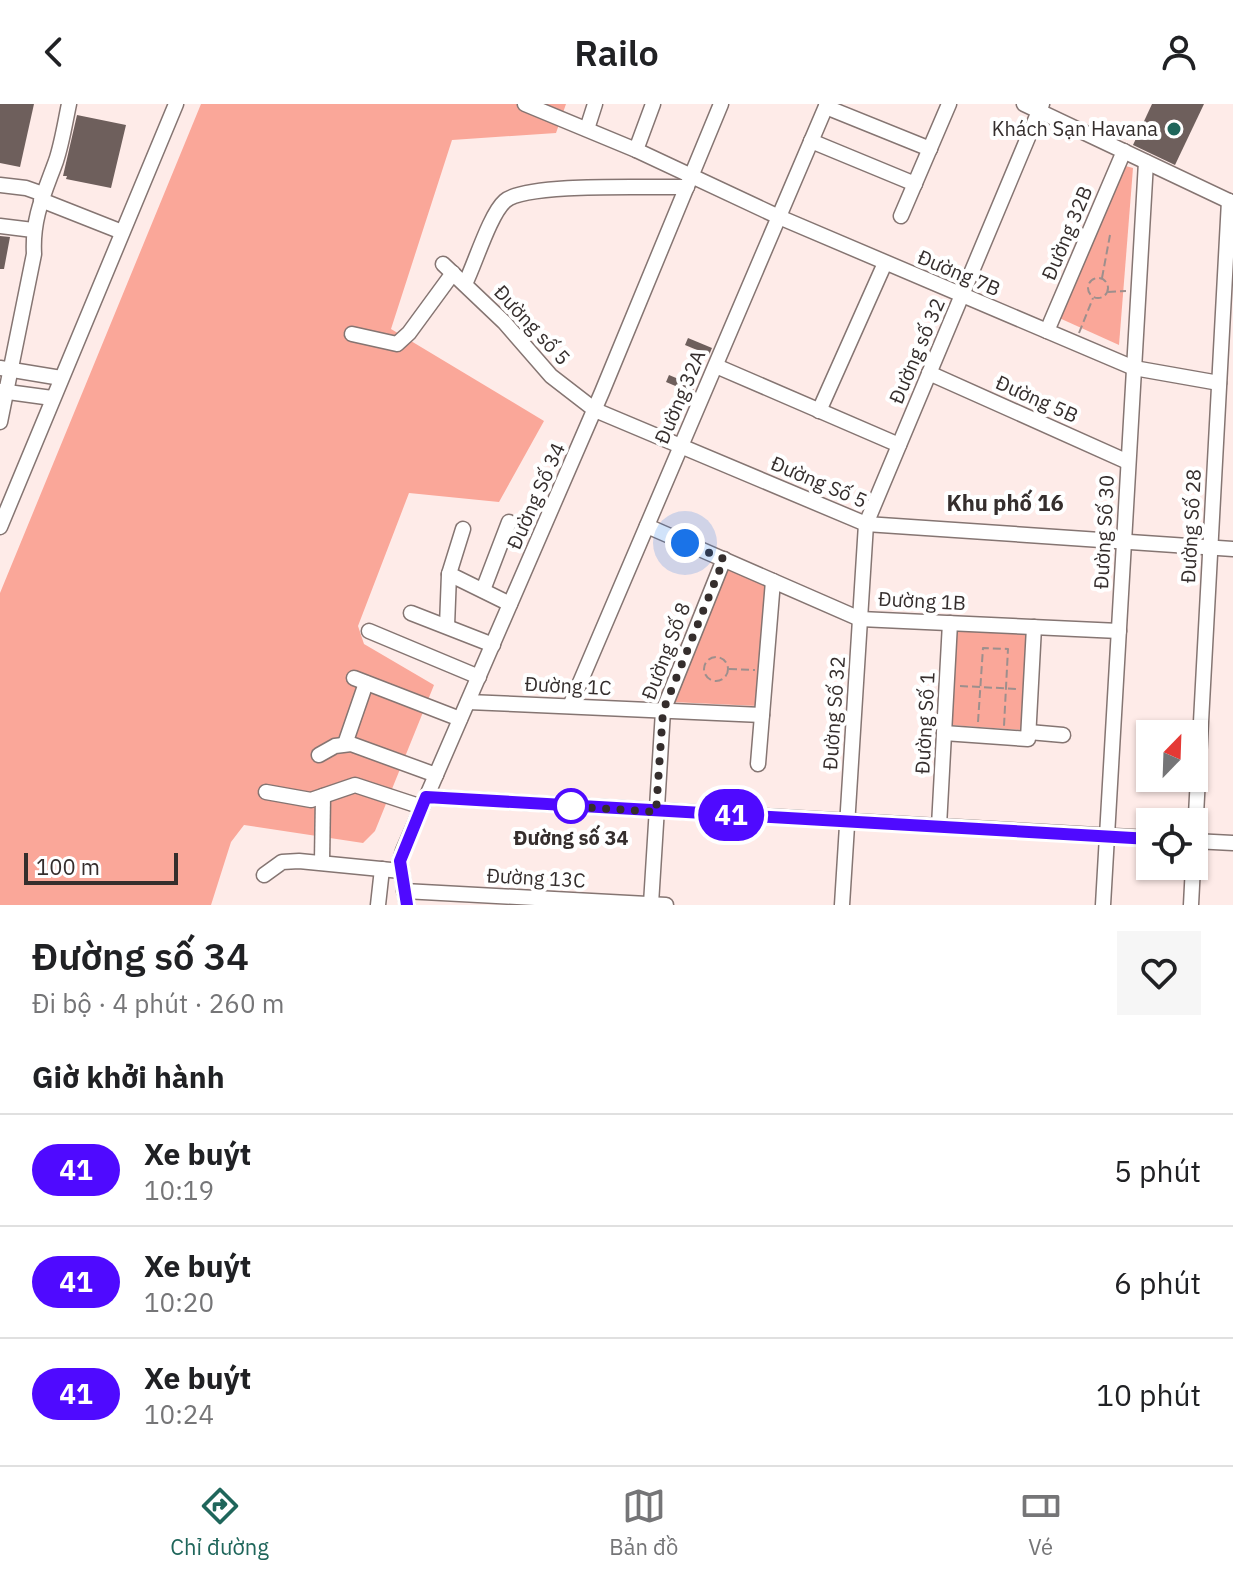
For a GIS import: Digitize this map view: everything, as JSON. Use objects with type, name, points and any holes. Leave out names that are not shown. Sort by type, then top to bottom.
[{"type":"street","points":[[0,422],[5,369],[34,254],[33,230],[57,157],[69,104]]},
{"type":"street","points":[[0,527],[176,104]]},
{"type":"street","name":"Đường 7B","points":[[525,104],[636,150],[690,182],[1134,368],[1219,383]]},
{"type":"street","points":[[587,129],[595,104]]},
{"type":"street","points":[[636,150],[653,104]]},
{"type":"street","name":"Đường Số 34","points":[[406,898],[400,861],[403,851],[595,410],[721,104]]},
{"type":"street","points":[[901,216],[949,104]]},
{"type":"street","points":[[1024,104],[1040,107],[1231,202]]},
{"type":"street","points":[[827,106],[930,149]]},
{"type":"street","name":"Đường 32A","points":[[570,706],[827,106]]},
{"type":"street","name":"Đường số 32","points":[[866,524],[1040,107]]},
{"type":"street","points":[[811,141],[915,184]]},
{"type":"street","name":"Đường 32B","points":[[1047,331],[1124,151]]},
{"type":"street","name":"Đường Số 30","points":[[1103,905],[1146,162]]},
{"type":"street","points":[[465,284],[493,218],[504,201],[519,193],[690,182]]},
{"type":"street","points":[[0,185],[42,197],[122,232]]},
{"type":"street","name":"Đường Số 28","points":[[1196,808],[1231,202]]},
{"type":"street","points":[[0,226],[33,230]]},
{"type":"street","points":[[819,411],[885,263]]},
{"type":"street","name":"Đường số 5","points":[[352,334],[397,344],[409,333],[448,269],[504,322],[551,376],[595,410]]},
{"type":"street","points":[[716,366],[899,445]]},
{"type":"street","points":[[5,369],[61,378]]},
{"type":"street","name":"Đường 5B","points":[[929,373],[1128,462]]},
{"type":"street","points":[[3,391],[52,398]]},
{"type":"street","name":"Đường Số 5","points":[[595,410],[866,524],[1233,549]]},
{"type":"street","points":[[483,590],[509,522]]},
{"type":"street","name":"Đường Số 32","points":[[842,905],[866,524]]},
{"type":"street","name":"Đường 1B","points":[[647,526],[860,619],[1119,631]]},
{"type":"street","points":[[447,626],[449,574],[463,529]]},
{"type":"street","name":"Đường Số 8","points":[[651,904],[663,711],[724,559]]},
{"type":"street","points":[[449,574],[510,604]]},
{"type":"street","points":[[758,764],[773,581]]},
{"type":"street","points":[[411,613],[493,645]]},
{"type":"street","name":"Đường Số 1","points":[[939,826],[950,623]]},
{"type":"street","points":[[944,733],[1028,739],[1034,627]]},
{"type":"street","points":[[369,631],[479,677]]},
{"type":"street","points":[[345,744],[360,680],[460,719]]},
{"type":"street","name":"Đường 1C","points":[[468,702],[762,715]]},
{"type":"street","points":[[1029,732],[1063,735]]},
{"type":"street","points":[[319,755],[345,744],[436,775]]},
{"type":"street","points":[[266,792],[311,800],[355,785],[424,802],[1136,837]]},
{"type":"street","points":[[322,862],[323,796]]},
{"type":"street","points":[[1208,842],[1233,843]]},
{"type":"street","points":[[264,875],[282,862],[322,862],[401,871]]},
{"type":"street","points":[[378,905],[382,869]]},
{"type":"street","points":[[1191,905],[1192,880]]},
{"type":"street","name":"Đường 13C","points":[[406,898],[666,905]]},
{"type":"path","points":[[1101,279],[1110,235]]},
{"type":"path","points":[[1095,279],[1101,279],[1108,286],[1107,292],[1103,297],[1094,297],[1089,293],[1088,286],[1095,279]]},
{"type":"path","points":[[1107,292],[1138,291]]},
{"type":"path","points":[[1075,343],[1094,297]]},
{"type":"path","points":[[977,736],[983,648],[1008,649],[1003,738]]},
{"type":"path","points":[[719,657],[726,661],[728,669],[725,677],[714,681],[707,677],[704,666],[707,659],[719,657]]},
{"type":"path","points":[[728,669],[766,671]]},
{"type":"path","points":[[947,686],[1031,689]]},
{"type":"shaded area","points":[[201,104],[566,104],[556,133],[452,140],[391,329],[544,421],[499,502],[409,493],[358,626],[364,644],[434,685],[375,831],[363,843],[244,825],[231,842],[211,905],[0,905],[0,593]]},
{"type":"shaded area","points":[[1118,164],[1133,168],[1119,345],[1057,317]]},
{"type":"shaded area","points":[[727,568],[765,586],[757,706],[672,702]]},
{"type":"shaded area","points":[[956,628],[1029,633],[1023,730],[950,725]]},
{"type":"building","points":[[0,104],[34,104],[20,167],[0,163]]},
{"type":"building","points":[[1152,104],[1204,104],[1175,165],[1133,145]]},
{"type":"building","points":[[77,115],[126,125],[111,188],[63,176]]},
{"type":"building","points":[[0,236],[10,237],[4,269],[0,269]]},
{"type":"building","points":[[688,338],[712,348],[709,355],[685,345]]},
{"type":"building","points":[[669,375],[695,386],[692,393],[666,382]]},
{"type":"bus line","name":"41","points":[[407,905],[400,861],[426,797],[1136,838]]},
{"type":"place","name":"Khách Sạn Havana","points":[[1174,129]]},
{"type":"place","name":"Đường số 34","points":[[571,806]]},
{"type":"district","name":"Khu phố 16","points":[[1005,503]]},
{"type":"route","points":[[571,806],[567,806],[656,812],[663,711],[724,559],[685,543]]}]
